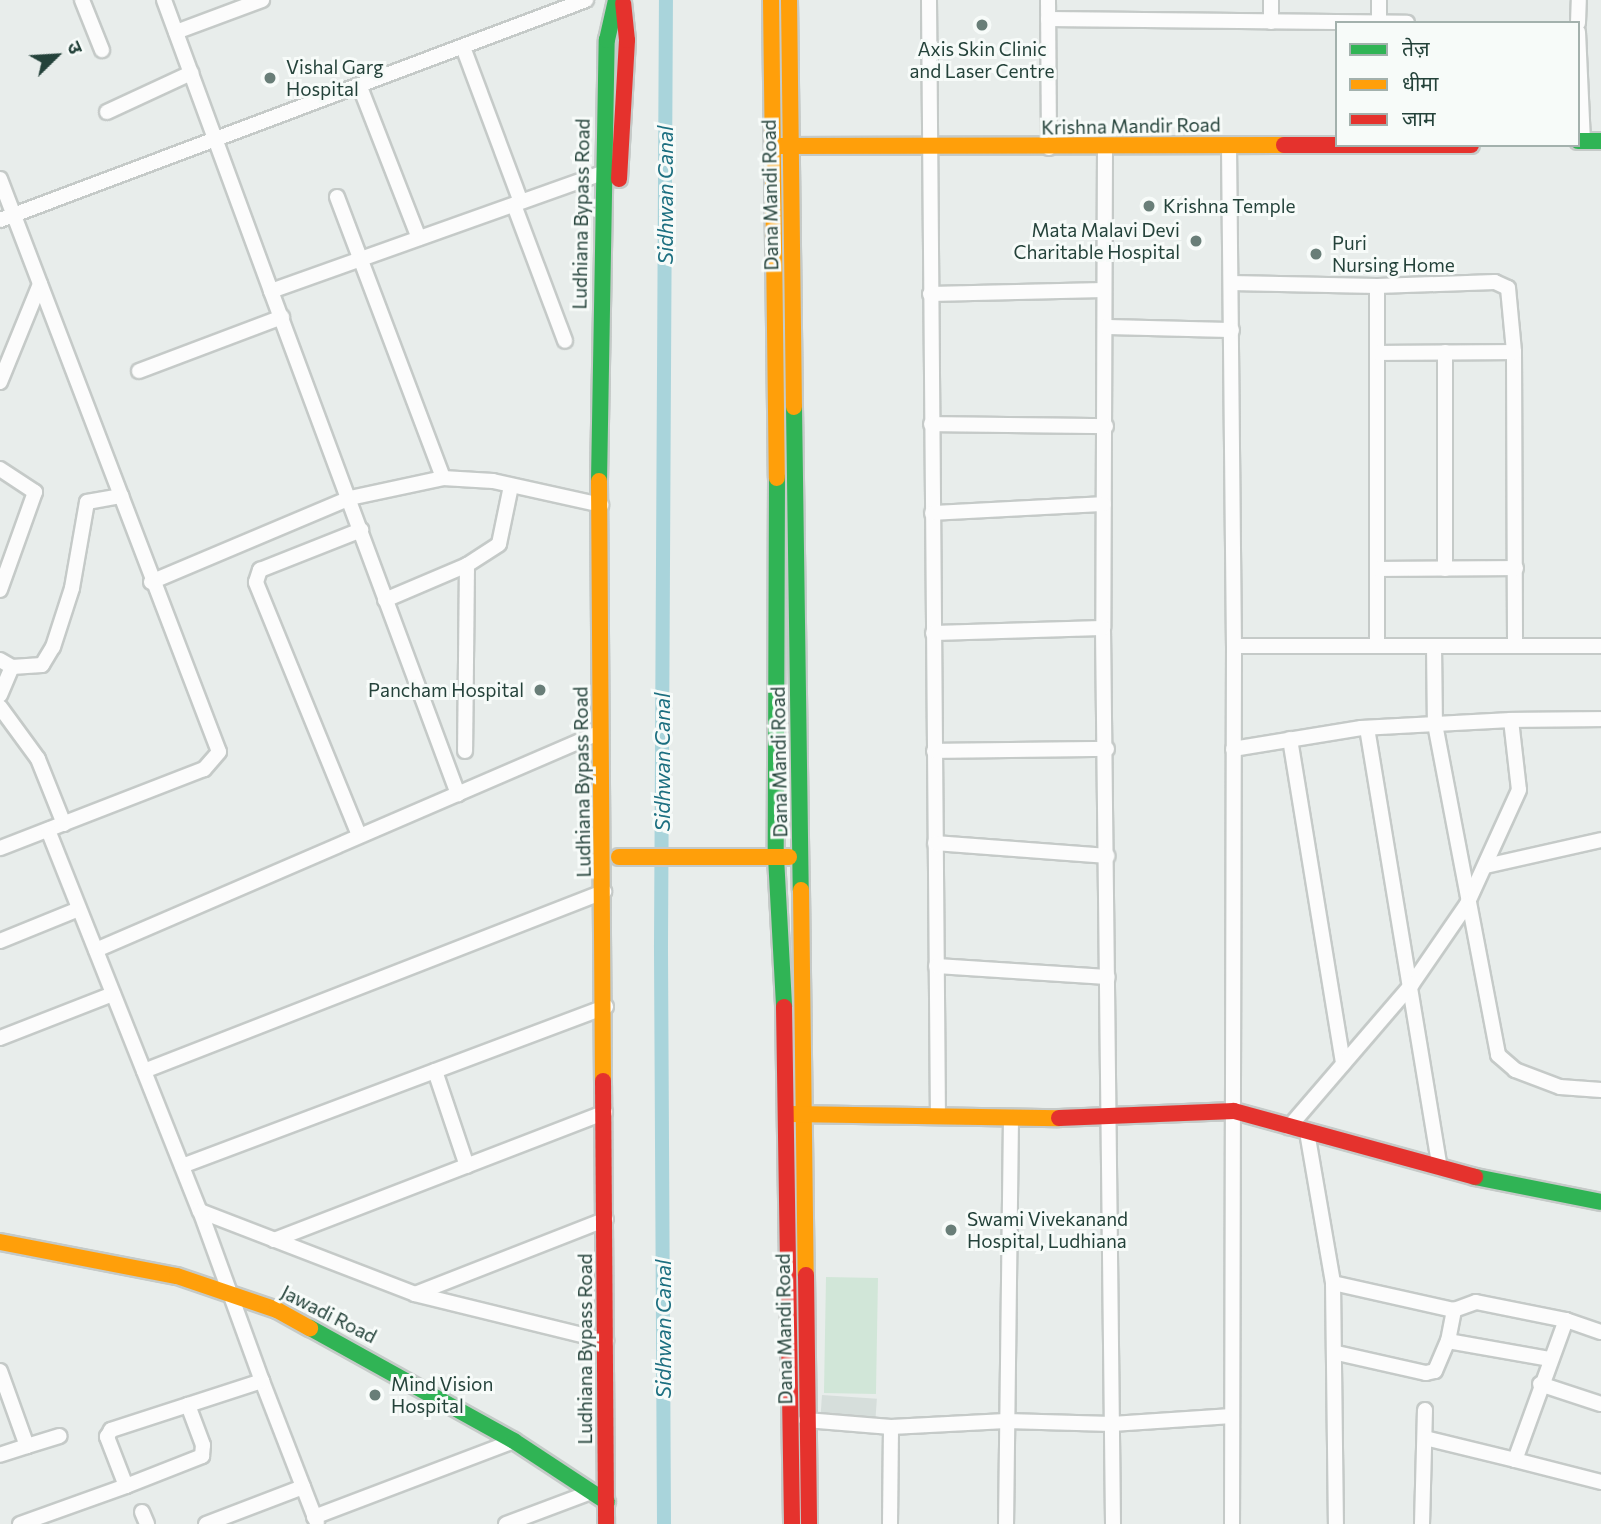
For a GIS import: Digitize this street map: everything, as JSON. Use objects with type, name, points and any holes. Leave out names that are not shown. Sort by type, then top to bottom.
[{"type":"main road","name":"Ludhiana Bypass Road","points":[[605,0],[607,40],[602,173],[600,505],[606,1007],[606,1524]]},
{"type":"main road","points":[[617,0],[607,40],[627,40],[623,0]]},
{"type":"main road","name":"Ludhiana Bypass Road","points":[[619,800],[616,332],[627,40],[633,27],[634,0]]},
{"type":"main road","points":[[771,0],[779,667],[776,857],[783,923],[783,1113],[792,1524]]},
{"type":"main road","name":"Dana Mandi Road","points":[[789,0],[809,1524]]},
{"type":"main road","points":[[1581,141],[1601,141]]},
{"type":"main road","name":"Krishna Mandir Road","points":[[773,145],[928,149],[1335,147]]},
{"type":"main road","name":"Ludhiana Bypass Road","points":[[620,836],[620,1524]]},
{"type":"main road","points":[[619,857],[800,856]]},
{"type":"main road","points":[[783,1113],[1109,1119],[1234,1111],[1440,1168],[1601,1202]]},
{"type":"main road","name":"Jawadi Road","points":[[0,1242],[177,1276],[230,1293],[325,1334],[514,1441],[607,1503]]},
{"type":"street","points":[[82,0],[102,50]]},
{"type":"street","points":[[164,0],[458,794]]},
{"type":"street","points":[[176,32],[261,0]]},
{"type":"street","points":[[7,217],[215,137],[360,87],[586,0]]},
{"type":"street","points":[[929,0],[928,149],[938,1117]]},
{"type":"street","points":[[1048,0],[1049,148]]},
{"type":"street","points":[[1271,0],[1271,22]]},
{"type":"street","points":[[1379,0],[1379,21]]},
{"type":"street","points":[[1578,21],[1579,0]]},
{"type":"street","points":[[1048,19],[1335,23]]},
{"type":"street","points":[[463,47],[565,341]]},
{"type":"street","points":[[107,112],[191,73]]},
{"type":"street","points":[[360,87],[419,238]]},
{"type":"street","points":[[1580,105],[1581,141]]},
{"type":"street","points":[[1229,146],[1234,646],[1233,1524]]},
{"type":"street","points":[[1105,147],[1106,426],[1103,628],[1107,749],[1113,1524]]},
{"type":"street","points":[[271,291],[602,173]]},
{"type":"street","points":[[0,179],[7,217],[40,284],[121,496],[150,582],[217,742],[219,758],[204,769],[0,848]]},
{"type":"street","points":[[337,197],[363,258],[443,478]]},
{"type":"street","points":[[1231,282],[1377,286],[1503,284],[1511,292],[1514,352],[1515,646]]},
{"type":"street","points":[[0,382],[40,284]]},
{"type":"street","points":[[1377,286],[1377,646]]},
{"type":"street","points":[[930,294],[1104,290]]},
{"type":"street","points":[[138,371],[282,317]]},
{"type":"street","points":[[1105,327],[1232,330]]},
{"type":"street","points":[[1445,352],[1445,569]]},
{"type":"street","points":[[1378,353],[1514,352]]},
{"type":"street","points":[[931,424],[1106,426]]},
{"type":"street","points":[[0,469],[32,486],[35,492],[0,590]]},
{"type":"street","points":[[150,582],[350,498],[443,478],[511,485],[600,505]]},
{"type":"street","points":[[385,600],[467,565],[499,544],[511,485]]},
{"type":"street","points":[[0,695],[6,664],[29,669],[47,662],[72,588],[84,506],[92,499],[121,496]]},
{"type":"street","points":[[932,513],[1104,504]]},
{"type":"street","points":[[359,835],[256,582],[260,570],[361,530]]},
{"type":"street","points":[[465,751],[467,565]]},
{"type":"street","points":[[1378,569],[1516,568]]},
{"type":"street","points":[[933,634],[1103,628]]},
{"type":"street","points":[[1234,646],[1601,646]]},
{"type":"street","points":[[1434,646],[1435,724],[1498,1055],[1515,1070],[1560,1087],[1601,1090]]},
{"type":"street","points":[[0,707],[38,759],[64,824]]},
{"type":"street","points":[[1233,749],[1367,728],[1511,720],[1600,723]]},
{"type":"street","points":[[1289,1127],[1412,984],[1468,904],[1519,790],[1511,720]]},
{"type":"street","points":[[1367,728],[1412,984],[1440,1168]]},
{"type":"street","points":[[96,950],[601,732]]},
{"type":"street","points":[[1290,739],[1343,1064]]},
{"type":"street","points":[[934,751],[1107,749]]},
{"type":"street","points":[[48,830],[200,1211],[315,1520],[514,1441]]},
{"type":"street","points":[[1486,866],[1601,840]]},
{"type":"street","points":[[935,843],[1108,856]]},
{"type":"street","points":[[144,1071],[604,892]]},
{"type":"street","points":[[0,941],[79,909]]},
{"type":"street","points":[[936,966],[1108,977]]},
{"type":"street","points":[[0,1038],[113,994]]},
{"type":"street","points":[[182,1166],[606,1007]]},
{"type":"street","points":[[435,1071],[467,1166]]},
{"type":"street","points":[[274,1240],[605,1112]]},
{"type":"street","points":[[1005,1118],[1006,1524]]},
{"type":"street","points":[[1307,1132],[1333,1283],[1337,1353],[1336,1524]]},
{"type":"street","points":[[200,1211],[415,1294],[606,1340]]},
{"type":"street","points":[[415,1294],[606,1219]]},
{"type":"street","points":[[1333,1283],[1454,1310],[1476,1302],[1566,1320],[1601,1332]]},
{"type":"street","points":[[1337,1353],[1426,1373],[1438,1368],[1448,1341],[1454,1310]]},
{"type":"street","points":[[1515,1460],[1540,1384],[1566,1320]]},
{"type":"street","points":[[1448,1341],[1550,1359]]},
{"type":"street","points":[[0,1371],[27,1446]]},
{"type":"street","points":[[125,1486],[107,1437],[111,1430],[262,1381]]},
{"type":"street","points":[[1540,1384],[1601,1404]]},
{"type":"street","points":[[20,1524],[202,1456],[203,1446],[188,1405]]},
{"type":"street","points":[[1422,1524],[1426,1410]]},
{"type":"street","points":[[806,1420],[891,1427],[1006,1422],[1112,1424],[1232,1416]]},
{"type":"street","points":[[890,1524],[891,1427]]},
{"type":"street","points":[[0,1455],[59,1436]]},
{"type":"street","points":[[1425,1438],[1601,1482]]},
{"type":"street","points":[[206,1524],[303,1487]]},
{"type":"street","points":[[506,1524],[591,1492]]},
{"type":"shaded area","points":[[822,1395],[877,1399],[875,1422],[820,1418]]},
{"type":"green space","points":[[826,1277],[878,1278],[876,1394],[824,1393]]},
{"type":"waterway","name":"Sidhwan Canal","points":[[664,1524],[661,945],[666,0]]},
{"type":"traffic: fast","points":[[599,481],[607,40],[616,0]]},
{"type":"traffic: fast","points":[[1580,141],[1601,141]]},
{"type":"traffic: fast","points":[[794,407],[801,890]]},
{"type":"traffic: fast","points":[[777,478],[776,857],[784,1007]]},
{"type":"traffic: fast","points":[[1475,1177],[1601,1202]]},
{"type":"traffic: fast","points":[[310,1328],[514,1441],[607,1502]]},
{"type":"traffic: slow","points":[[771,0],[777,478]]},
{"type":"traffic: slow","points":[[789,0],[794,407]]},
{"type":"traffic: slow","points":[[779,146],[1284,145]]},
{"type":"traffic: slow","points":[[599,481],[603,1081]]},
{"type":"traffic: slow","points":[[619,857],[789,857]]},
{"type":"traffic: slow","points":[[801,890],[806,1275]]},
{"type":"traffic: slow","points":[[791,1114],[1059,1118]]},
{"type":"traffic: slow","points":[[0,1242],[177,1276],[277,1310],[310,1328]]},
{"type":"traffic: jam","points":[[619,179],[627,40],[623,3]]},
{"type":"traffic: jam","points":[[1284,145],[1335,145]]},
{"type":"traffic: jam","points":[[784,1007],[792,1524]]},
{"type":"traffic: jam","points":[[603,1081],[606,1524]]},
{"type":"traffic: jam","points":[[1059,1118],[1234,1111],[1475,1177]]},
{"type":"traffic: jam","points":[[806,1275],[809,1524]]},
{"type":"place","name":"Axis Skin Clinic and Laser Centre","points":[[982,25]]},
{"type":"place","name":"Vishal Garg Hospital","points":[[270,78]]},
{"type":"place","name":"Krishna Temple","points":[[1149,206]]},
{"type":"place","name":"Mata Malavi Devi Charitable Hospital","points":[[1196,241]]},
{"type":"place","name":"Puri Nursing Home","points":[[1316,254]]},
{"type":"place","name":"Pancham Hospital","points":[[540,690]]},
{"type":"place","name":"Swami Vivekanand Hospital, Ludhiana","points":[[951,1230]]},
{"type":"place","name":"Mind Vision Hospital","points":[[375,1395]]}]
